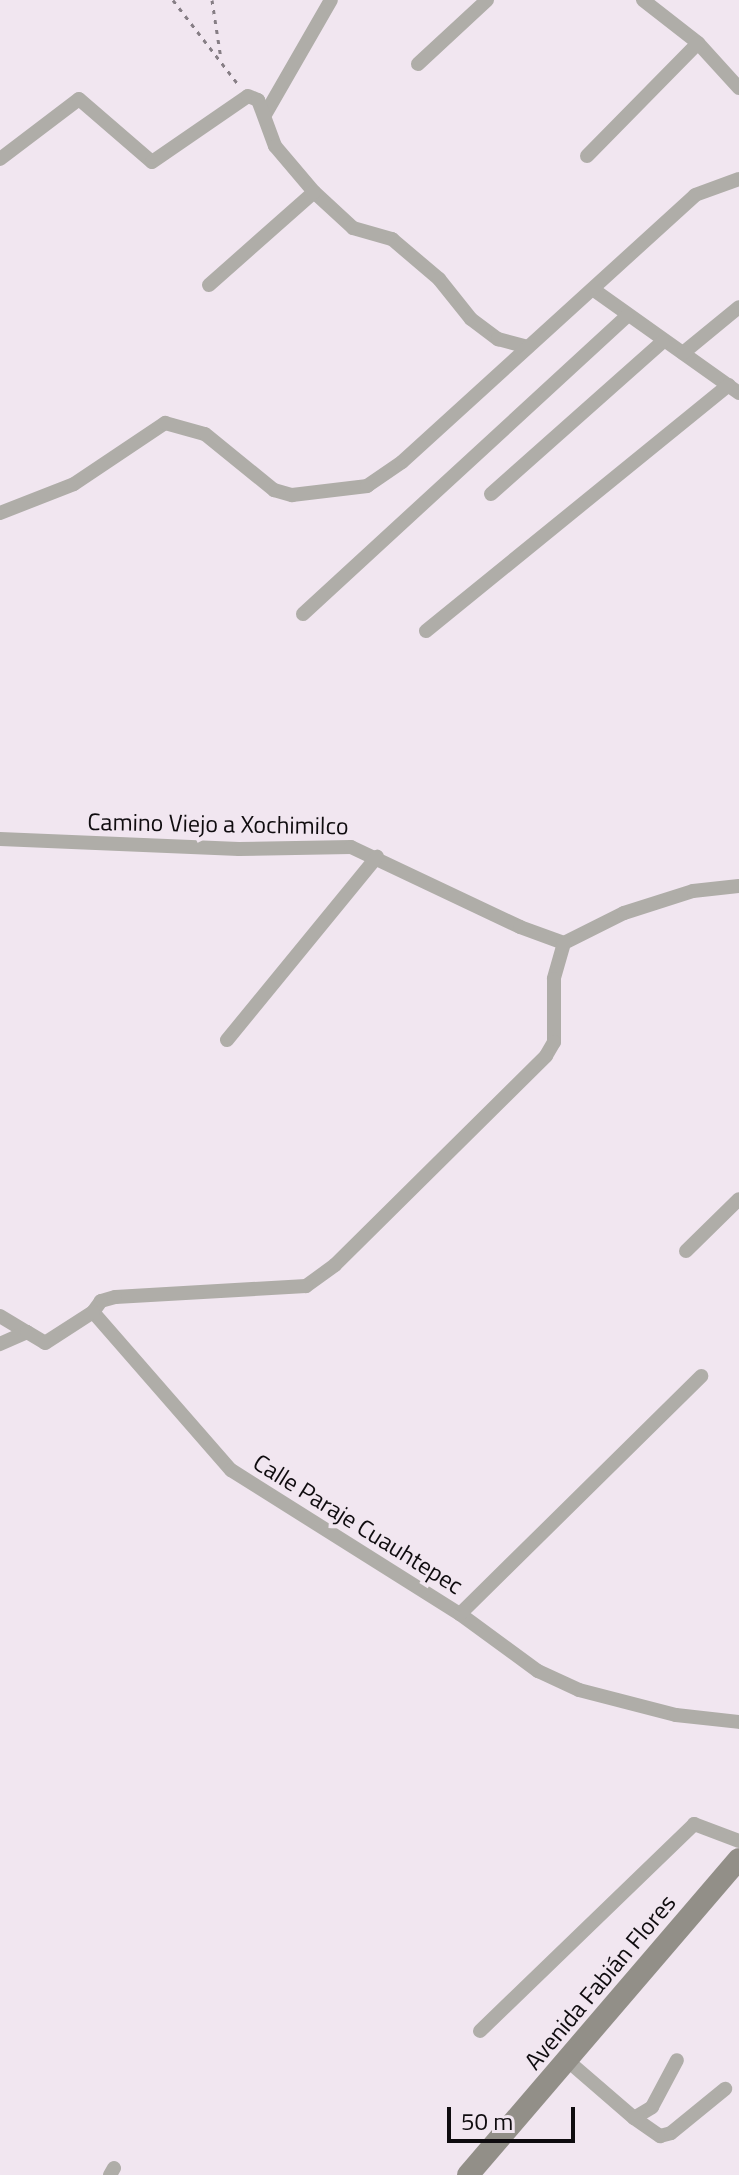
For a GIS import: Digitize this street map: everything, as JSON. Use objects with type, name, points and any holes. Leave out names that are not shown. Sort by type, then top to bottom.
[{"type":"main road","name":"Avenida Fabián Flores","points":[[468,2175],[739,1859]]},
{"type":"street","points":[[266,113],[331,0]]},
{"type":"street","points":[[418,64],[487,0]]},
{"type":"street","points":[[643,0],[698,43],[739,88]]},
{"type":"street","points":[[587,156],[698,43]]},
{"type":"street","points":[[0,159],[79,99],[143,159],[160,162],[248,96],[258,100],[266,113],[275,146],[314,192],[353,228],[392,239],[439,279],[471,319],[498,339],[528,347]]},
{"type":"street","points":[[0,513],[74,484],[165,423],[205,434],[274,490],[292,495],[367,486],[402,462],[695,195],[739,179]]},
{"type":"street","points":[[209,285],[314,192]]},
{"type":"street","points":[[426,631],[734,389],[662,342],[594,290]]},
{"type":"street","points":[[683,353],[739,307]]},
{"type":"street","points":[[303,614],[627,316]]},
{"type":"street","points":[[491,494],[662,342]]},
{"type":"street","name":"Camino Viejo a Xochimilco","points":[[0,839],[239,849],[351,847],[520,927],[564,943]]},
{"type":"street","points":[[227,1040],[377,857]]},
{"type":"street","points":[[0,1316],[45,1343],[93,1312],[101,1301],[115,1297],[306,1286],[335,1265],[546,1056],[554,1042],[554,979],[564,943],[624,913],[693,891],[739,886]]},
{"type":"street","points":[[686,1251],[739,1199]]},
{"type":"street","name":"Calle Paraje Cuauhtepec","points":[[93,1312],[231,1470],[460,1614],[538,1671],[579,1690],[676,1715],[739,1722]]},
{"type":"street","points":[[0,1344],[27,1332]]},
{"type":"street","points":[[460,1614],[701,1376]]},
{"type":"street","points":[[480,2031],[694,1824],[739,1841]]},
{"type":"street","points":[[634,2118],[652,2107],[677,2060]]},
{"type":"street","points":[[568,2061],[634,2118],[660,2136],[671,2133],[725,2089]]},
{"type":"path","points":[[173,0],[248,96]]},
{"type":"path","points":[[212,0],[221,63]]}]
